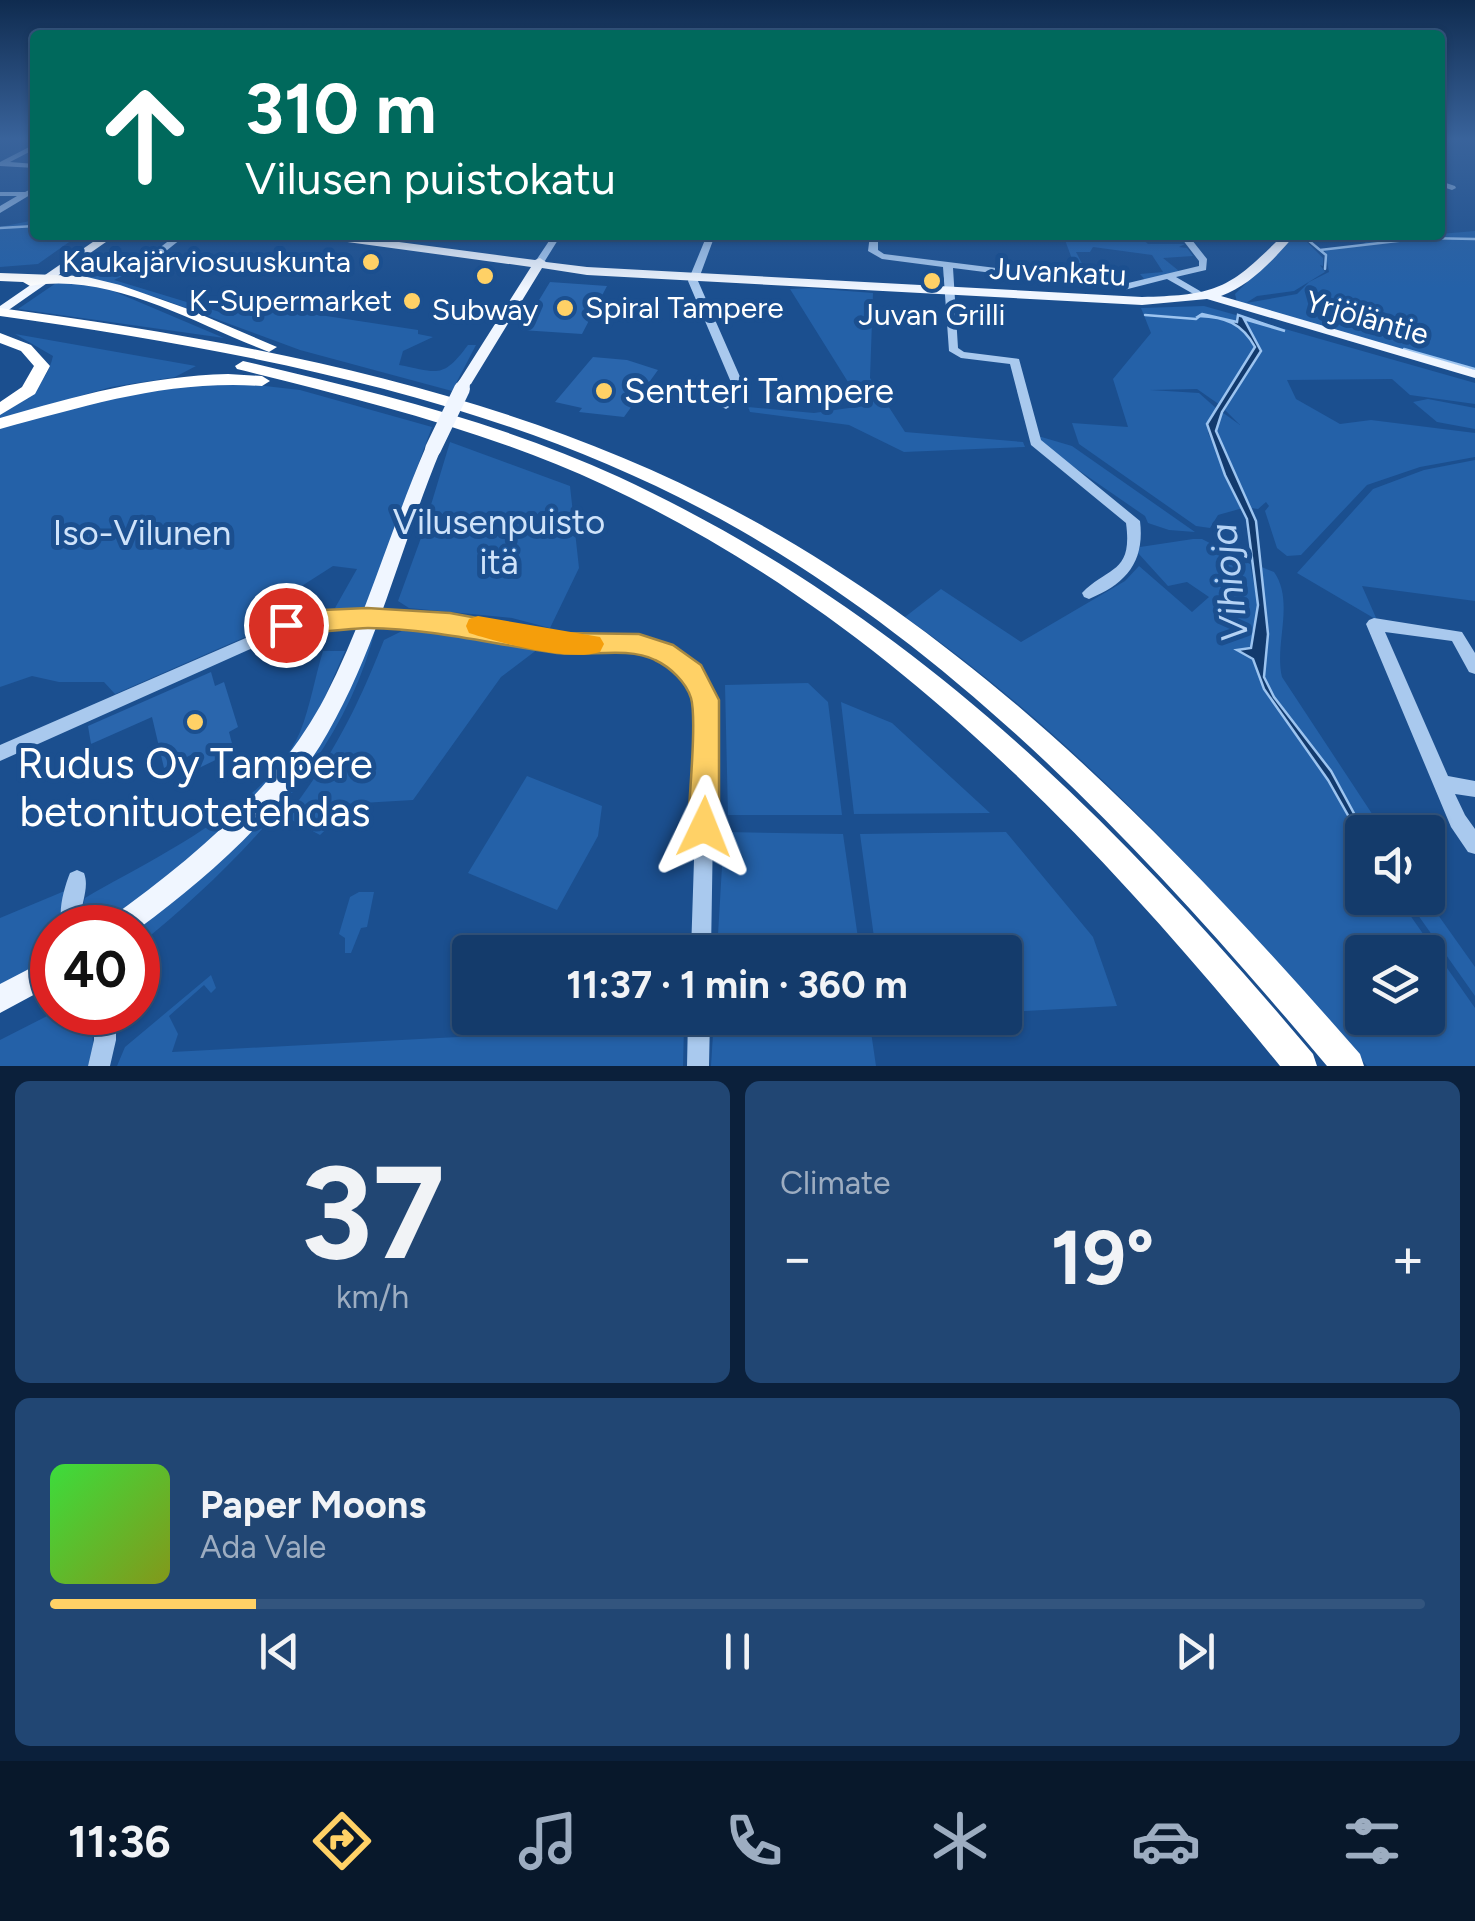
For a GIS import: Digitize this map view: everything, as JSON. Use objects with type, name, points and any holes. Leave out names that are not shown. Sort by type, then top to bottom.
[{"type":"highway","points":[[0,277],[126,290],[337,381],[508,440],[610,481],[720,535],[831,604],[932,680],[1075,808],[1154,892],[1301,1066]]},
{"type":"highway","points":[[5,305],[469,410],[627,468],[737,522],[851,590],[950,662],[1100,792],[1256,957],[1348,1066]]},
{"type":"highway","points":[[0,324],[337,381]]},
{"type":"highway","points":[[0,338],[26,348],[42,366],[29,390],[0,410]]},
{"type":"highway","points":[[0,424],[90,397],[184,380],[337,381]]},
{"type":"main road","points":[[5,305],[91,240]]},
{"type":"main road","points":[[40,280],[102,240]]},
{"type":"main road","name":"Juvankatu","points":[[356,240],[538,264],[1118,302],[1205,296],[1237,287],[1283,240]]},
{"type":"main road","points":[[147,905],[218,848],[287,774],[331,705],[433,449],[464,384],[538,264]]},
{"type":"main road","name":"Yrjöläntie","points":[[1205,296],[1475,374]]},
{"type":"main road","points":[[0,998],[30,982]]},
{"type":"street","points":[[0,194],[29,195]]},
{"type":"street","points":[[0,210],[29,195]]},
{"type":"street","points":[[133,273],[176,240]]},
{"type":"street","points":[[538,264],[554,240]]},
{"type":"street","points":[[709,240],[693,281],[742,396],[726,406]]},
{"type":"street","points":[[874,240],[878,255],[1124,286],[1171,278],[1205,266],[1187,240]]},
{"type":"street","points":[[948,266],[946,290],[953,350],[961,355],[1016,360],[1035,442],[1133,520],[1136,534],[1129,567],[1116,580],[1089,593]]},
{"type":"street","points":[[1171,278],[1205,296]]},
{"type":"street","points":[[0,753],[301,620],[367,618],[472,624],[560,643],[644,646],[673,656],[701,678],[708,714],[702,935]]},
{"type":"street","points":[[1475,667],[1458,636],[1374,624],[1462,829],[1475,845]]},
{"type":"street","points":[[1442,784],[1475,789]]},
{"type":"street","points":[[73,905],[77,880]]},
{"type":"street","points":[[99,1066],[105,1035]]},
{"type":"street","points":[[698,1066],[699,1035]]},
{"type":"green space","points":[[30,221],[30,240],[72,240],[38,264],[0,267],[0,227]]},
{"type":"green space","points":[[1475,231],[1475,373],[1237,302],[1235,294],[1290,240],[1305,240],[1323,258],[1323,266],[1320,265],[1325,272],[1294,291],[1257,296],[1246,303],[1297,294],[1309,282],[1329,272],[1325,250],[1360,246],[1369,240],[1445,240],[1445,234]]},
{"type":"green space","points":[[1065,240],[1185,244],[1179,247],[1187,248],[1193,256],[1163,258],[1179,271],[1145,280],[1140,274],[1163,272],[1152,255],[1093,247],[1090,252],[1076,252],[1090,279],[1079,278]]},
{"type":"green space","points":[[91,258],[98,259],[87,267],[93,269],[93,275],[129,273],[114,280],[233,316],[247,304],[418,330],[418,334],[433,337],[403,351],[399,365],[438,371],[452,364],[468,345],[476,345],[452,391],[300,350],[159,298],[68,274]]},
{"type":"green space","points":[[62,279],[113,291],[224,338],[18,309]]},
{"type":"green space","points":[[790,289],[873,293],[870,378],[905,432],[1023,442],[1025,447],[904,452],[849,425],[750,412],[748,407],[814,413],[863,406]]},
{"type":"green space","points":[[1204,306],[1475,383],[1475,404],[1410,395],[1392,379],[1287,380],[1296,399],[1340,424],[1371,420],[1475,433],[1475,457],[1420,467],[1367,485],[1301,555],[1287,556],[1277,548],[1265,511],[1269,506],[1266,502],[1258,509],[1251,508],[1216,431],[1222,412],[1240,425],[1224,409],[1259,356],[1245,318],[1237,322],[1202,314],[1240,326],[1255,348],[1220,405],[1197,389],[1150,390],[1199,393],[1217,409],[1208,433],[1243,508],[1218,515],[1210,528],[1196,526],[1079,444],[1072,423],[1128,427],[1113,379],[1151,333],[1141,308]]},
{"type":"green space","points":[[15,334],[196,366],[175,377],[111,387],[0,419],[0,413],[40,384],[53,356]]},
{"type":"green space","name":"Iso-Vilunen","points":[[229,382],[300,390],[432,427],[364,611],[341,614],[335,608],[357,569],[333,566],[297,589],[314,607],[115,694],[104,682],[59,682],[32,676],[0,687],[0,427],[121,392]]},
{"type":"green space","points":[[1428,399],[1475,408],[1475,429],[1437,422],[1413,402]]},
{"type":"green space","points":[[1038,436],[1072,446],[1195,532],[1148,523],[1145,516],[1042,445]]},
{"type":"green space","name":"Vilusenpuisto itä","points":[[450,442],[570,486],[579,568],[550,628],[512,618],[409,608],[398,601]]},
{"type":"green space","points":[[1475,460],[1475,601],[1362,586],[1377,620],[1297,573],[1373,489],[1424,470]]},
{"type":"green space","points":[[1202,539],[1250,564],[1258,605],[1251,649],[1241,653],[1253,659],[1264,689],[1348,815],[1345,915],[1410,915],[1424,935],[1345,935],[1345,1035],[1445,1035],[1445,965],[1475,1008],[1475,1066],[1367,1066],[1150,827],[1032,717],[905,617],[941,589],[1021,642],[1125,581],[1139,566],[1192,612],[1209,597],[1187,582],[1168,586],[1138,553],[1140,547]]},
{"type":"green space","points":[[1259,566],[1274,572],[1283,596],[1282,677],[1373,815],[1355,815],[1331,771],[1274,697],[1264,677],[1268,634]]},
{"type":"green space","points":[[376,627],[361,675],[313,764],[249,843],[160,927],[160,908],[249,829]]},
{"type":"green space","points":[[402,631],[444,632],[538,649],[501,677],[413,800],[294,807],[345,727],[384,640]]},
{"type":"green space","points":[[323,651],[345,651],[317,715],[277,777],[153,892],[134,905],[83,905],[85,898],[174,848],[236,806],[285,758],[304,722]]},
{"type":"green space","points":[[808,683],[828,702],[842,815],[728,815],[725,685]]},
{"type":"green space","points":[[841,702],[892,723],[990,813],[854,814]]},
{"type":"green space","points":[[527,776],[602,806],[598,836],[557,910],[468,873]]},
{"type":"green space","points":[[360,807],[342,823],[337,819],[320,835],[288,818],[296,809]]},
{"type":"green space","points":[[724,832],[843,834],[858,935],[718,935]]},
{"type":"green space","points":[[1006,832],[1093,937],[1117,1006],[1022,1011],[1022,935],[874,935],[860,834]]},
{"type":"green space","points":[[67,890],[64,905],[31,905]]},
{"type":"green space","points":[[359,892],[374,892],[367,927],[361,928],[351,953],[345,953],[345,938],[339,934],[350,897]]},
{"type":"green space","points":[[30,905],[30,972],[0,988],[0,918]]},
{"type":"green space","points":[[1418,915],[1438,915],[1475,967],[1475,996],[1445,953],[1445,935],[1432,935]]},
{"type":"green space","points":[[211,975],[216,988],[211,993],[204,985],[169,1016],[178,1034],[172,1052],[494,1035],[684,1035],[683,1066],[117,1066],[125,1047],[139,1035],[160,1035],[160,1018]]},
{"type":"green space","points":[[30,1025],[30,1035],[92,1035],[93,1045],[88,1066],[0,1066],[0,1040]]},
{"type":"green space","points":[[713,1035],[871,1035],[876,1066],[711,1066]]},
{"type":"shaded area","points":[[1202,314],[1237,322],[1238,315],[1285,331],[1244,319],[1261,351],[1222,412],[1216,431],[1256,521],[1268,634],[1264,677],[1274,697],[1331,771],[1355,815],[1348,815],[1264,689],[1253,659],[1237,650],[1251,648],[1258,605],[1247,519],[1225,475],[1207,424],[1255,347],[1238,327],[1225,320],[1199,316]]},
{"type":"building","name":"Spiral Tampere","points":[[550,282],[607,286],[582,334],[521,330]]},
{"type":"building","name":"Sentteri Tampere","points":[[593,357],[627,360],[658,370],[624,417],[579,412],[582,408],[555,402]]},
{"type":"building","name":"Rudus Oy Tampere betonituotetehdas","points":[[211,672],[215,686],[224,682],[238,727],[229,732],[234,751],[199,768],[195,753],[164,768],[152,717],[91,744],[88,726]]},
{"type":"waterway","points":[[0,228],[30,226]]},
{"type":"waterway","points":[[1445,238],[1475,239]]},
{"type":"waterway","points":[[1308,240],[1320,250]]},
{"type":"waterway","points":[[1320,250],[1406,240]]},
{"type":"waterway","points":[[1320,250],[1326,255],[1325,269]]},
{"type":"waterway","points":[[1145,315],[1196,319],[1201,315]]},
{"type":"waterway","points":[[1404,349],[1475,369]]},
{"type":"slow traffic","points":[[478,626],[543,640],[591,644]]},
{"type":"place","name":"Kaukajärviosuuskunta","points":[[371,262]]},
{"type":"place","name":"Subway","points":[[485,276]]},
{"type":"place","name":"Juvan Grilli","points":[[932,281]]},
{"type":"place","name":"K-Supermarket","points":[[412,301]]},
{"type":"place","name":"Spiral Tampere","points":[[565,308]]},
{"type":"place","name":"Sentteri Tampere","points":[[604,391]]},
{"type":"place","name":"Rudus Oy Tampere betonituotetehdas","points":[[195,722]]},
{"type":"route","points":[[286,625],[301,620],[367,618],[450,622],[560,643],[639,645],[664,652],[692,673],[706,700],[704,827]]},
{"type":"water label","name":"Vihioja","points":[[1229,583]]}]
